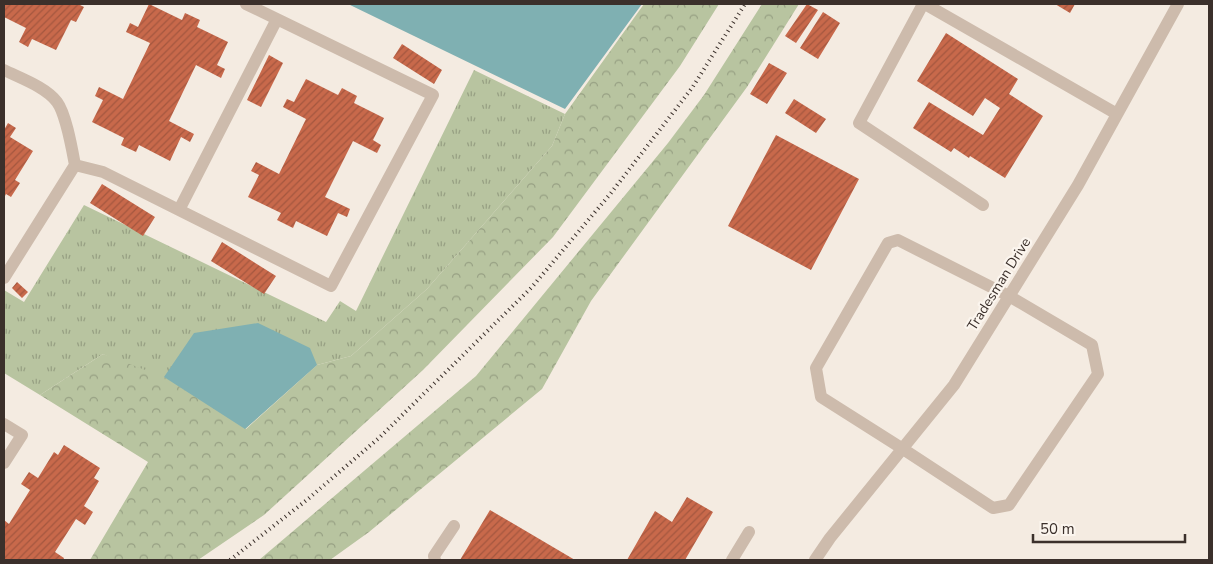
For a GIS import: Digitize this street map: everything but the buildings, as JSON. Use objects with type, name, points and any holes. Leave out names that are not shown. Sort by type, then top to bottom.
[{"type":"street","points":[[76,165],[102,172],[332,286],[433,95],[246,4]]},
{"type":"street","points":[[983,205],[859,123],[924,4],[1117,114]]},
{"type":"street","name":"Tradesman Drive","points":[[815,560],[830,538],[954,385],[1078,185],[1178,4]]},
{"type":"street","points":[[179,210],[277,19]]},
{"type":"street","points":[[4,70],[45,91],[57,102],[65,120],[76,165],[4,278]]},
{"type":"street","points":[[898,240],[1009,296],[1092,344],[1098,374],[1009,505],[993,508],[903,448],[821,397],[816,368],[888,243],[898,240]]},
{"type":"street","points":[[4,424],[22,435],[4,463]]},
{"type":"street","points":[[435,560],[434,556],[454,526]]},
{"type":"street","points":[[732,560],[749,532]]},
{"type":"green space","points":[[644,4],[719,4],[680,66],[553,237],[423,370],[264,515],[198,560],[90,560],[148,462],[40,395],[103,354],[164,377],[246,429],[317,365],[351,356],[427,289],[552,146],[565,114]]},
{"type":"green space","points":[[762,4],[799,4],[747,87],[591,301],[542,389],[369,532],[330,560],[259,560],[476,376],[668,143],[704,95]]},
{"type":"green space","points":[[474,70],[565,114],[552,146],[427,289],[351,356],[317,365],[245,429],[103,354],[40,395],[4,373],[4,290],[24,302],[84,205],[326,322],[340,301],[356,311]]},
{"type":"water","points":[[348,4],[642,4],[565,109]]},
{"type":"water","points":[[258,323],[310,348],[317,365],[245,429],[164,377],[194,333]]},
{"type":"railway","points":[[230,560],[308,499],[380,437],[532,287],[611,193],[692,88],[745,4]]}]
